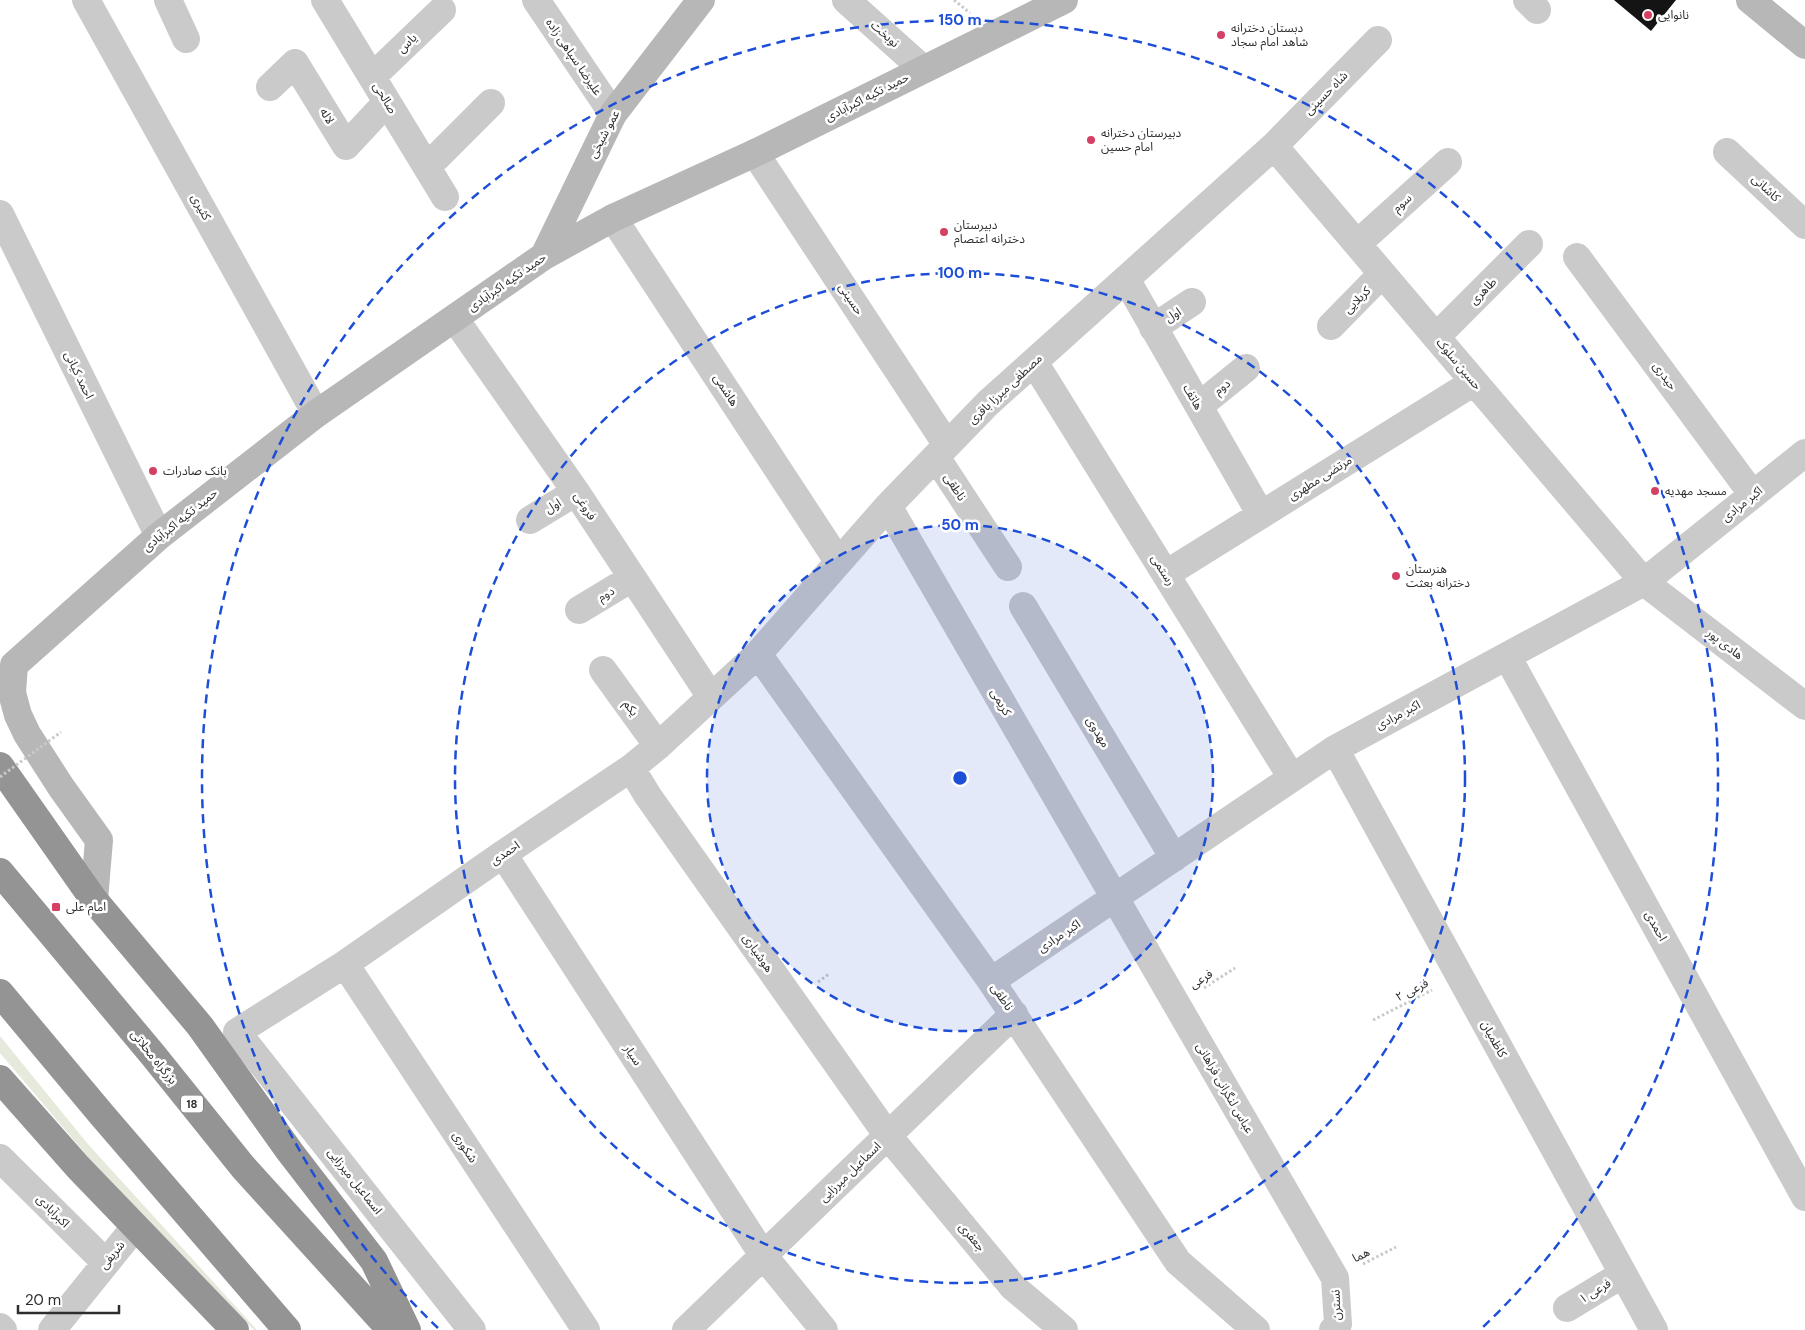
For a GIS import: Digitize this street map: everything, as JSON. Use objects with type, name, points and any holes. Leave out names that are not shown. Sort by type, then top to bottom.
[{"type":"highway","points":[[0,766],[94,900],[200,1026],[290,1152],[374,1261],[407,1330]]},
{"type":"highway","name":"بزرگراه محلاتی","points":[[0,872],[153,1055],[243,1167],[391,1330]]},
{"type":"highway","points":[[0,993],[287,1330]]},
{"type":"highway","points":[[0,1079],[135,1228],[235,1330]]},
{"type":"main road","name":"عمو شیخی","points":[[544,256],[613,114],[701,0]]},
{"type":"main road","name":"حمید تکیه اکبرآبادی","points":[[94,900],[99,840],[61,787],[27,734],[18,715],[12,693],[14,665],[159,536],[316,414],[544,256],[613,218],[755,153],[1064,0]]},
{"type":"main road","points":[[1750,0],[1805,45]]},
{"type":"street","name":"کثیری","points":[[86,0],[316,414]]},
{"type":"street","points":[[168,0],[186,39]]},
{"type":"street","name":"علیرضا سپاهی زاده","points":[[536,0],[613,114]]},
{"type":"street","name":"نوبخت","points":[[846,0],[923,69]]},
{"type":"street","name":"صالحی","points":[[334,4],[372,77],[445,197]]},
{"type":"street","name":"یاس","points":[[372,77],[442,10]]},
{"type":"street","name":"شاه حسینی","points":[[1274,146],[1378,40]]},
{"type":"street","name":"لاله","points":[[270,87],[295,63],[346,146],[387,102]]},
{"type":"street","points":[[427,167],[490,103]]},
{"type":"street","name":"حسین سلوک","points":[[1274,146],[1644,582]]},
{"type":"street","name":"مصطفی میرزا باقری","points":[[758,654],[888,506],[988,403],[1274,146]]},
{"type":"street","name":"کاشانی","points":[[1727,152],[1805,225]]},
{"type":"street","name":"حسینی","points":[[755,153],[941,451]]},
{"type":"street","name":"سوم","points":[[1357,244],[1448,162]]},
{"type":"street","name":"احمد کیانی","points":[[0,214],[159,536]]},
{"type":"street","name":"هاشمی","points":[[613,218],[838,561]]},
{"type":"street","name":"طاهری","points":[[1436,337],[1529,244]]},
{"type":"street","name":"حیدری","points":[[1577,257],[1753,495]]},
{"type":"street","name":"کربلایی","points":[[1331,326],[1382,274]]},
{"type":"street","name":"هاتف","points":[[1126,279],[1261,515]]},
{"type":"street","name":"اول","points":[[1153,328],[1192,302]]},
{"type":"street","name":"فروغی","points":[[455,319],[576,492],[711,697]]},
{"type":"street","name":"رستمی","points":[[1034,362],[1292,778]]},
{"type":"street","name":"دوم","points":[[1199,406],[1246,368]]},
{"type":"street","name":"مرتضی مطهری","points":[[1166,574],[1474,382]]},
{"type":"street","name":"ناطقی","points":[[941,451],[1008,567]]},
{"type":"street","name":"اکبر مرادی","points":[[991,981],[1335,749],[1644,582],[1805,453]]},
{"type":"street","name":"اول","points":[[530,520],[576,492]]},
{"type":"street","name":"کریمی","points":[[888,506],[1114,899]]},
{"type":"street","name":"دوم","points":[[579,610],[632,578]]},
{"type":"street","name":"هادی پور","points":[[1644,582],[1805,706]]},
{"type":"street","name":"مهدوی","points":[[1023,606],[1174,858]]},
{"type":"street","name":"ناطقی","points":[[758,654],[1014,1014],[1178,1262],[1256,1330]]},
{"type":"street","name":"احمدی","points":[[238,1032],[344,964],[631,768],[658,746],[758,654]]},
{"type":"street","name":"احمدی","points":[[1507,656],[1805,1197]]},
{"type":"street","name":"یکم","points":[[603,670],[658,746]]},
{"type":"street","name":"کاظمیان","points":[[1335,749],[1654,1330]]},
{"type":"street","name":"هوشیاری","points":[[631,768],[648,796],[888,1136]]},
{"type":"street","name":"سیار","points":[[503,854],[764,1255],[824,1330]]},
{"type":"street","name":"عباس لنگرانی فراهانی","points":[[1114,899],[1335,1278]]},
{"type":"street","name":"شکوری","points":[[344,964],[586,1330]]},
{"type":"street","name":"اسماعیل میرزایی","points":[[686,1330],[1014,1014]]},
{"type":"street","points":[[200,1026],[238,1032]]},
{"type":"street","name":"اسماعیل میرزایی","points":[[238,1032],[472,1330]]},
{"type":"street","name":"جعفری","points":[[888,1136],[1013,1287],[1064,1330]]},
{"type":"street","name":"اکبرآبادی","points":[[0,1158],[106,1263]]},
{"type":"street","name":"شریفی","points":[[52,1330],[135,1228]]},
{"type":"street","name":"فرعی ۱","points":[[1567,1308],[1623,1274]]},
{"type":"street","name":"نسترن","points":[[1334,1330],[1338,1324],[1335,1278]]},
{"type":"street","points":[[0,1327],[3,1330]]},
{"type":"path","points":[[0,777],[61,732]]},
{"type":"path","name":"فرعی","points":[[1176,1005],[1235,968]]},
{"type":"path","name":"فرعی ۲","points":[[1373,1020],[1459,976]]},
{"type":"path","name":"هما","points":[[1335,1278],[1396,1247]]},
{"type":"shaded area","points":[[0,1036],[87,1143],[257,1330],[254,1330],[89,1158],[0,1053]]},
{"type":"building","name":"نانوایی","points":[[1614,0],[1676,0],[1651,31]]},
{"type":"place","name":"نانوایی","points":[[1648,15]]},
{"type":"place","name":"دبستان دخترانه شاهد امام سجاد","points":[[1221,35]]},
{"type":"place","name":"دبیرستان دخترانه امام حسین","points":[[1091,140]]},
{"type":"place","name":"دبیرستان دخترانه اعتصام","points":[[944,232]]},
{"type":"place","name":"بانک صادرات","points":[[153,471]]},
{"type":"place","name":"مسجد مهدیه","points":[[1655,491]]},
{"type":"place","name":"هنرستان دخترانه بعثت","points":[[1396,576]]},
{"type":"place","name":"امام علی","points":[[56,907]]}]
